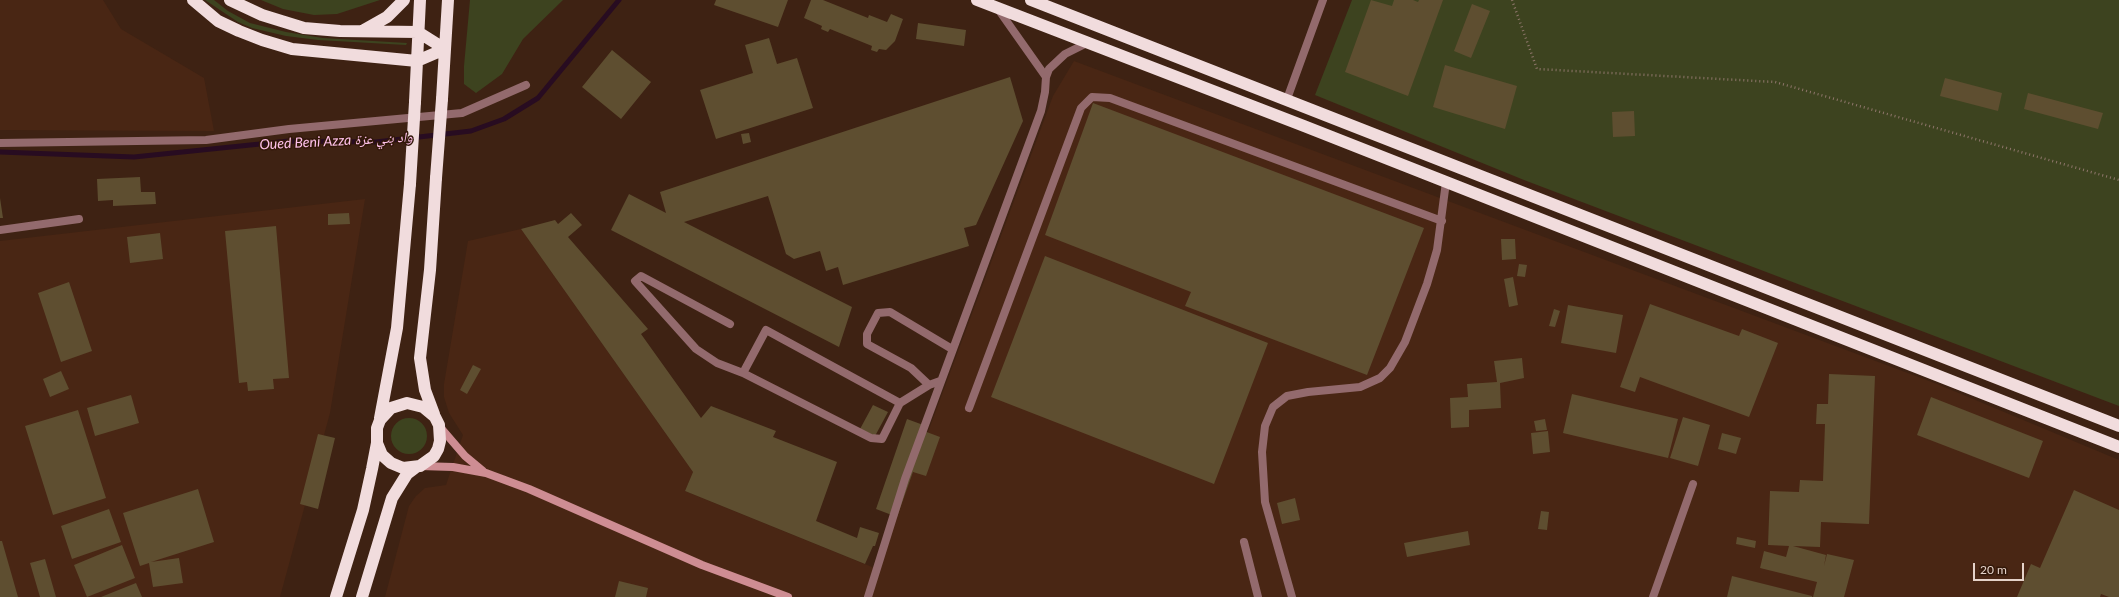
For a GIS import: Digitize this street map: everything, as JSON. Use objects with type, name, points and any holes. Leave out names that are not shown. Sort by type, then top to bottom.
[{"type":"highway","points":[[192,0],[218,21],[239,31],[292,49],[417,61],[445,49]]},
{"type":"highway","points":[[230,0],[262,15],[304,28],[418,32],[445,49]]},
{"type":"highway","points":[[361,31],[387,17],[404,0]]},
{"type":"highway","points":[[336,597],[363,510],[377,443],[377,428],[380,420],[397,328],[410,184],[420,0]]},
{"type":"highway","points":[[362,597],[392,498],[407,474],[434,456],[440,441],[437,421],[425,390],[420,358],[430,270],[448,0]]},
{"type":"highway","points":[[976,0],[1446,182],[2119,447]]},
{"type":"highway","points":[[1031,0],[2119,426]]},
{"type":"highway","points":[[380,420],[391,408],[407,403],[422,407],[437,421]]},
{"type":"highway","points":[[377,443],[382,455],[391,463],[403,468],[418,467]]},
{"type":"street","points":[[1287,99],[1323,0]]},
{"type":"street","points":[[998,8],[1046,77]]},
{"type":"street","points":[[868,597],[904,479],[1041,111],[1046,77],[1049,69],[1065,54],[1087,43]]},
{"type":"street","points":[[0,143],[206,140],[289,129],[462,113],[526,85]]},
{"type":"street","points":[[969,408],[1081,108],[1092,97],[1110,98],[1442,221]]},
{"type":"street","points":[[1292,597],[1265,502],[1262,464],[1265,426],[1273,407],[1287,396],[1308,392],[1360,387],[1380,378],[1390,368],[1405,342],[1427,284],[1437,250],[1446,182]]},
{"type":"street","points":[[0,230],[79,219]]},
{"type":"street","points":[[730,324],[641,276],[635,282],[696,349],[717,363],[743,373],[871,438],[882,440],[900,403],[929,385],[940,381]]},
{"type":"street","points":[[929,385],[911,368],[867,344],[867,334],[878,313],[890,312],[952,349]]},
{"type":"street","points":[[743,373],[766,330],[900,403]]},
{"type":"street","points":[[437,421],[465,456],[486,473]]},
{"type":"street","points":[[418,467],[453,467],[486,473],[529,489],[702,565],[788,597]]},
{"type":"street","points":[[1653,597],[1693,484]]},
{"type":"street","points":[[1244,542],[1258,597]]},
{"type":"path","points":[[1512,0],[1537,69],[1775,82],[2119,180]]},
{"type":"shaded area","points":[[0,0],[103,0],[121,29],[204,78],[214,131],[0,130]]},
{"type":"shaded area","points":[[1074,61],[1937,384],[2119,460],[2119,597],[385,597],[409,506],[416,496],[425,488],[446,485],[463,435],[449,413],[444,397],[444,384],[468,241],[521,229],[693,472],[685,491],[877,569],[1053,96]]},
{"type":"shaded area","points":[[365,199],[330,413],[280,597],[0,597],[0,241]]},
{"type":"green space","points":[[205,0],[214,0],[228,11],[250,23],[286,32],[323,38],[407,43],[406,45],[318,40],[286,36],[252,28],[238,22]]},
{"type":"green space","points":[[261,0],[380,0],[337,14],[314,15],[283,9]]},
{"type":"green space","points":[[470,0],[563,0],[523,39],[502,74],[476,93],[464,84],[464,66]]},
{"type":"green space","points":[[1352,0],[2119,0],[2119,406],[1524,180],[1315,95]]},
{"type":"green space","points":[[413,418],[422,423],[426,429],[426,443],[422,449],[413,454],[405,454],[396,449],[392,443],[391,432],[396,423],[402,419]]},
{"type":"building","points":[[716,0],[788,0],[778,27],[714,5]]},
{"type":"building","points":[[811,0],[823,0],[868,18],[869,15],[887,22],[891,14],[903,19],[895,41],[886,50],[879,49],[877,52],[871,50],[872,46],[830,29],[828,32],[821,29],[822,26],[804,18]]},
{"type":"building","points":[[1371,0],[1392,6],[1394,0],[1413,0],[1418,2],[1419,0],[1443,0],[1408,96],[1345,72]]},
{"type":"building","points":[[1472,4],[1490,11],[1471,58],[1454,51]]},
{"type":"building","points":[[918,23],[966,30],[964,46],[916,39]]},
{"type":"building","points":[[769,38],[777,64],[797,58],[813,108],[716,139],[700,90],[753,73],[745,45]]},
{"type":"building","points":[[612,50],[651,82],[621,119],[582,87]]},
{"type":"building","points":[[1445,65],[1517,86],[1505,129],[1433,107]]},
{"type":"building","points":[[1010,77],[1023,121],[976,225],[964,228],[969,246],[843,285],[838,267],[826,271],[820,251],[794,259],[786,254],[768,196],[684,222],[852,307],[839,347],[611,230],[629,194],[666,213],[660,192]]},
{"type":"building","points":[[1945,78],[2002,93],[1998,111],[1940,96]]},
{"type":"building","points":[[2028,93],[2103,113],[2098,129],[2024,109]]},
{"type":"building","points":[[1093,103],[1424,228],[1367,375],[1185,306],[1191,292],[1045,235]]},
{"type":"building","points":[[1634,111],[1635,136],[1613,137],[1612,112]]},
{"type":"building","points":[[749,133],[751,142],[743,144],[741,134]]},
{"type":"building","points":[[140,177],[141,192],[155,192],[156,204],[113,206],[113,200],[98,201],[97,179]]},
{"type":"building","points":[[0,198],[3,218],[0,218]]},
{"type":"building","points":[[349,213],[350,224],[328,225],[328,214]]},
{"type":"building","points":[[571,213],[582,225],[568,237],[648,329],[641,334],[701,418],[711,406],[776,431],[773,437],[837,462],[816,521],[857,538],[860,527],[879,533],[875,546],[873,546],[865,564],[685,491],[693,472],[521,229],[555,220],[558,224]]},
{"type":"building","points":[[276,226],[289,378],[273,379],[274,389],[248,391],[247,382],[239,383],[225,231]]},
{"type":"building","points":[[160,233],[163,259],[130,263],[127,237]]},
{"type":"building","points":[[1501,239],[1515,239],[1516,259],[1502,260]]},
{"type":"building","points":[[1045,256],[1268,343],[1214,484],[991,397]]},
{"type":"building","points":[[1519,264],[1527,265],[1525,277],[1517,276]]},
{"type":"building","points":[[1513,277],[1518,305],[1509,307],[1504,279]]},
{"type":"building","points":[[69,282],[92,351],[61,362],[38,293]]},
{"type":"building","points":[[1650,304],[1739,336],[1742,329],[1778,343],[1749,417],[1640,377],[1635,392],[1620,387]]},
{"type":"building","points":[[1568,305],[1623,315],[1616,353],[1561,343]]},
{"type":"building","points":[[1554,309],[1560,311],[1555,327],[1549,326]]},
{"type":"building","points":[[1522,358],[1524,378],[1500,383],[1501,408],[1469,410],[1469,427],[1451,428],[1450,398],[1468,397],[1467,384],[1497,382],[1494,361]]},
{"type":"building","points":[[473,365],[481,369],[467,394],[460,390]]},
{"type":"building","points":[[61,371],[69,389],[50,397],[43,379]]},
{"type":"building","points":[[1829,374],[1875,376],[1869,524],[1821,522],[1820,547],[1793,546],[1826,555],[1824,566],[1827,554],[1854,560],[1844,597],[1813,597],[1817,582],[1760,568],[1764,551],[1786,557],[1789,546],[1768,545],[1770,491],[1799,492],[1800,480],[1823,481],[1825,424],[1816,424],[1817,404],[1828,404]]},
{"type":"building","points":[[1572,394],[1678,419],[1668,458],[1563,433]]},
{"type":"building","points":[[131,395],[139,423],[95,436],[87,408]]},
{"type":"building","points":[[1931,397],[2043,441],[2029,478],[1917,435]]},
{"type":"building","points":[[873,405],[888,412],[875,436],[860,429]]},
{"type":"building","points":[[78,410],[106,498],[53,515],[25,426]]},
{"type":"building","points":[[1683,417],[1710,425],[1698,466],[1670,458]]},
{"type":"building","points":[[907,419],[926,426],[924,431],[940,437],[926,476],[913,472],[897,517],[876,509]]},
{"type":"building","points":[[1545,419],[1547,430],[1536,431],[1534,421]]},
{"type":"building","points":[[1548,431],[1550,452],[1533,454],[1531,433]]},
{"type":"building","points":[[1722,433],[1741,438],[1736,454],[1718,449]]},
{"type":"building","points":[[318,434],[335,438],[318,509],[300,504]]},
{"type":"building","points":[[198,489],[214,542],[151,562],[179,558],[183,583],[153,587],[149,563],[140,566],[123,513]]},
{"type":"building","points":[[2074,490],[2119,510],[2119,597],[2109,597],[2101,594],[2100,597],[2017,597],[2031,564],[2040,568]]},
{"type":"building","points":[[1295,498],[1300,520],[1282,524],[1277,503]]},
{"type":"building","points":[[109,509],[121,542],[72,559],[61,526]]},
{"type":"building","points":[[1541,511],[1549,512],[1547,530],[1538,529]]},
{"type":"building","points":[[1468,531],[1470,545],[1407,557],[1404,543]]},
{"type":"building","points":[[1737,537],[1756,541],[1755,548],[1736,544]]},
{"type":"building","points":[[0,541],[2,541],[18,597],[0,597]]},
{"type":"building","points":[[122,545],[135,578],[87,597],[74,565]]},
{"type":"building","points":[[45,559],[56,597],[40,597],[30,563]]},
{"type":"building","points":[[1732,576],[1812,596],[1812,597],[1727,597]]},
{"type":"building","points":[[619,581],[648,588],[646,597],[615,597]]},
{"type":"building","points":[[136,583],[142,597],[101,597]]},
{"type":"waterway","name":"Oued Beni Azza واد بني عزة","points":[[0,152],[134,157],[289,141],[376,142],[471,131],[504,119],[538,98],[619,0]]}]
